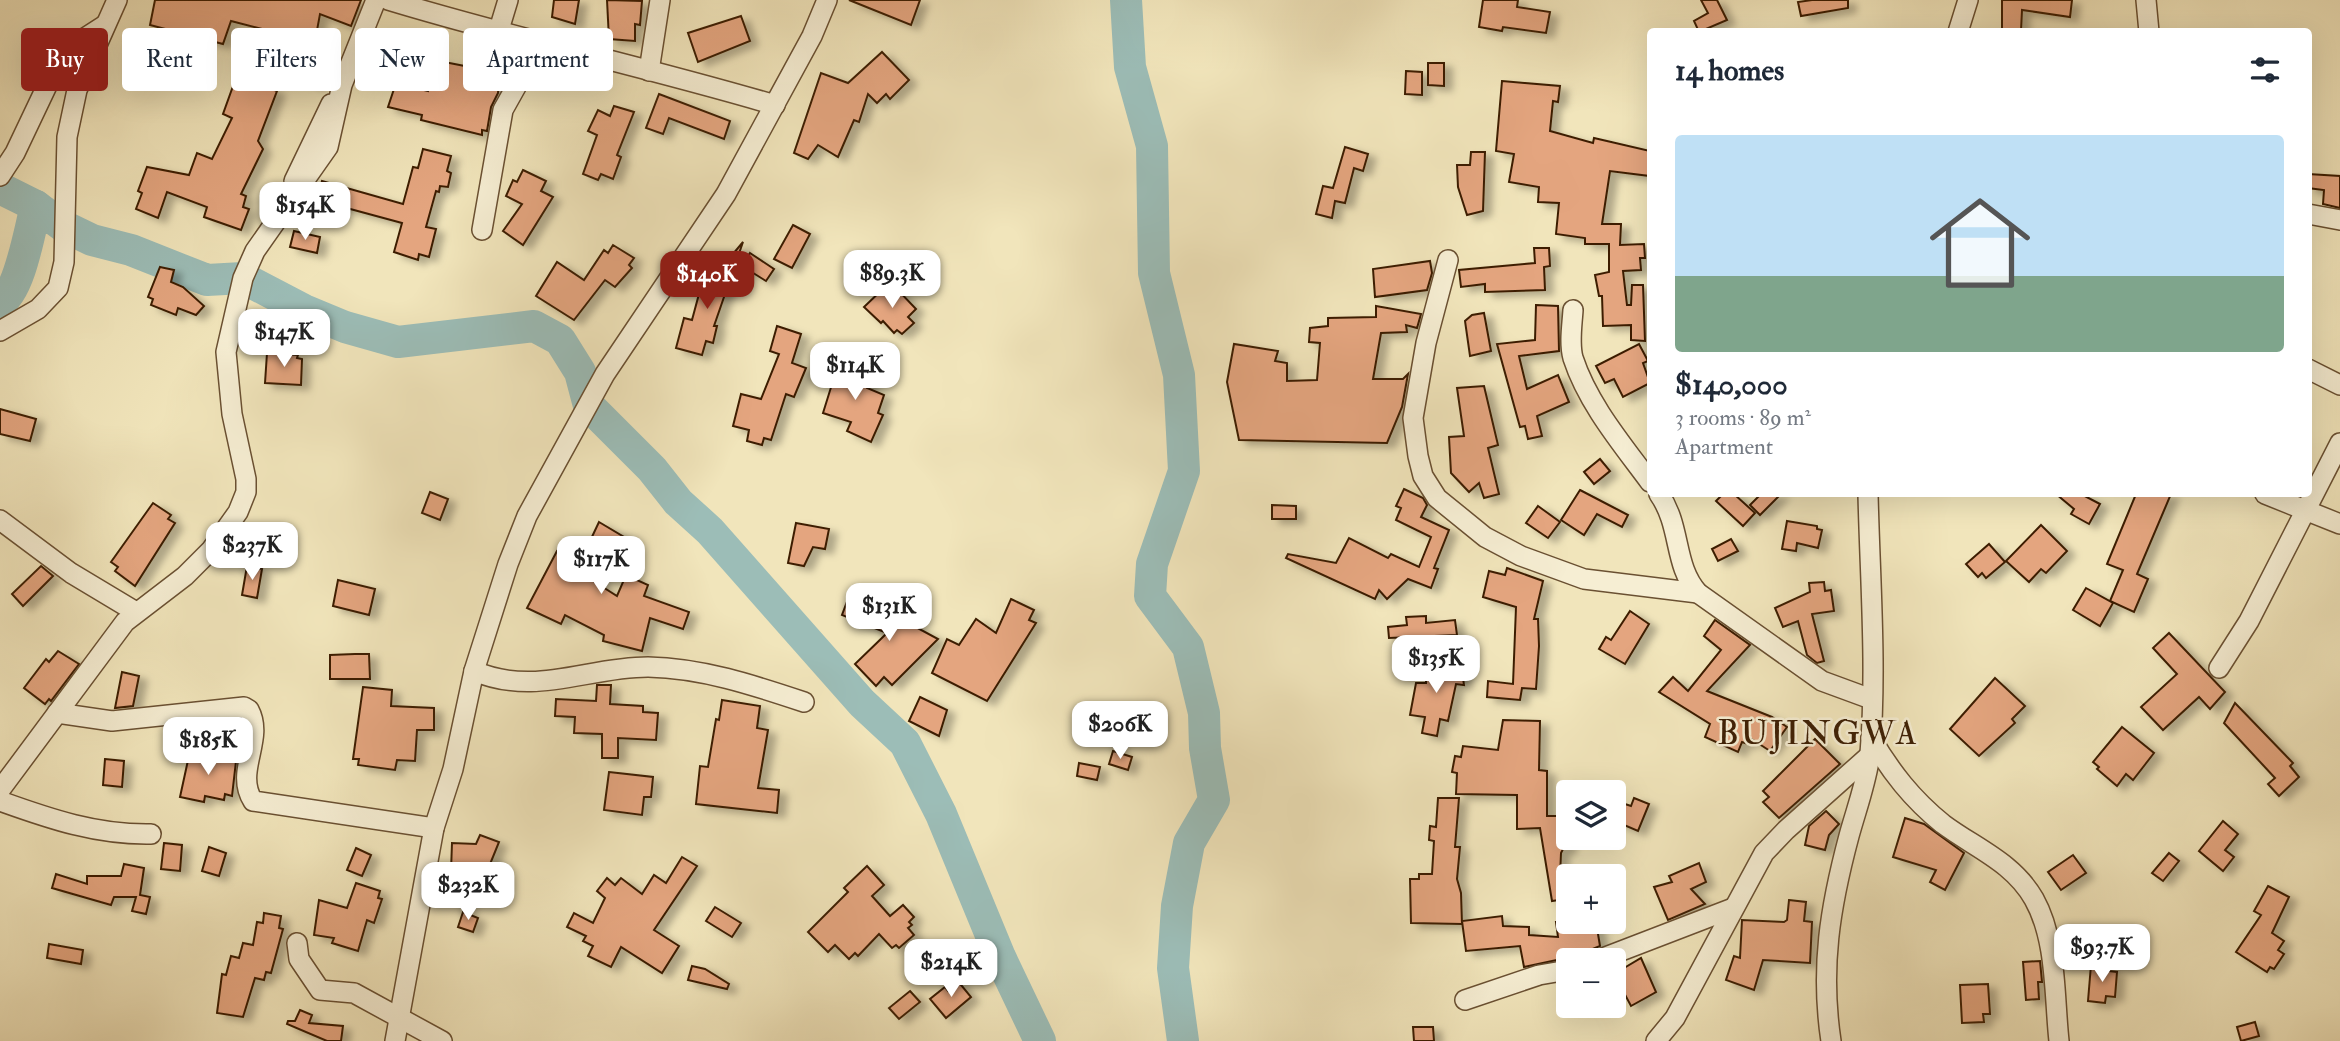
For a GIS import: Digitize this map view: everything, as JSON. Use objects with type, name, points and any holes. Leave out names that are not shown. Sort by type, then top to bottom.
[{"type":"street","points":[[0,331],[38,309],[58,288],[64,262],[67,137],[77,90],[117,0]]},
{"type":"street","points":[[0,790],[125,622],[163,596],[211,550],[239,512],[246,492],[232,414],[226,352],[243,278],[255,251],[294,181],[376,0],[342,85],[328,147],[255,251]]},
{"type":"street","points":[[388,0],[481,28]]},
{"type":"street","points":[[500,28],[508,0]]},
{"type":"street","points":[[649,71],[660,0]]},
{"type":"street","points":[[396,1041],[434,828],[453,769],[474,671],[508,564],[527,516],[605,374],[726,194],[812,36],[827,0]]},
{"type":"street","points":[[1959,28],[1968,0]]},
{"type":"street","points":[[2146,0],[2149,28]]},
{"type":"street","points":[[0,176],[15,153],[63,52],[105,26]]},
{"type":"street","points":[[613,61],[775,105]]},
{"type":"street","points":[[482,230],[503,110],[514,91]]},
{"type":"street","points":[[2312,215],[2340,220]]},
{"type":"street","points":[[1448,260],[1426,343],[1413,418],[1423,476],[1437,498],[1485,537],[1521,556],[1559,570],[1584,579],[1634,588],[1698,593]]},
{"type":"street","points":[[1573,310],[1573,357],[1588,391],[1647,478]]},
{"type":"street","points":[[2312,371],[2340,385]]},
{"type":"street","points":[[2312,497],[2340,443]]},
{"type":"street","points":[[1660,497],[1678,533],[1681,561],[1688,581],[1698,593],[1822,681],[1871,699]]},
{"type":"street","points":[[1831,1041],[1826,1008],[1826,962],[1831,903],[1870,747],[1868,497]]},
{"type":"street","points":[[2272,497],[2340,524]]},
{"type":"street","points":[[2219,668],[2249,621],[2312,497]]},
{"type":"street","points":[[0,520],[71,573],[136,612]]},
{"type":"street","points":[[474,671],[496,681],[525,684],[645,667],[679,669],[737,680],[804,702]]},
{"type":"street","points":[[57,713],[112,720],[244,707],[249,709],[256,728],[245,780],[253,801],[434,828]]},
{"type":"street","points":[[1656,1041],[1675,1017],[1764,853],[1870,747]]},
{"type":"street","points":[[1870,747],[1910,795],[1947,826],[1991,854],[2014,874],[2034,899],[2049,944],[2059,1041]]},
{"type":"street","points":[[0,801],[82,828],[115,835],[150,834]]},
{"type":"street","points":[[1626,949],[1733,908]]},
{"type":"street","points":[[297,943],[299,959],[320,990],[354,993],[399,1015],[442,1041]]},
{"type":"street","points":[[1465,1000],[1539,975],[1556,972]]},
{"type":"building","points":[[155,0],[361,0],[351,26],[320,14],[317,28],[258,28],[231,21],[223,44],[217,42],[217,28],[162,28],[150,25]]},
{"type":"building","points":[[554,0],[579,0],[575,24],[552,17]]},
{"type":"building","points":[[607,0],[642,1],[640,25],[635,24],[635,41],[613,39],[613,28],[608,28]]},
{"type":"building","points":[[849,0],[920,0],[911,25]]},
{"type":"building","points":[[1483,0],[1518,0],[1517,7],[1550,12],[1546,33],[1503,27],[1502,31],[1479,27]]},
{"type":"building","points":[[1701,0],[1717,0],[1727,20],[1708,28],[1697,28],[1694,21],[1708,13]]},
{"type":"building","points":[[1848,0],[1848,8],[1801,16],[1798,2]]},
{"type":"building","points":[[2002,0],[2072,0],[2070,17],[2022,10],[2021,28],[2002,28]]},
{"type":"building","points":[[741,16],[750,41],[698,62],[688,33]]},
{"type":"building","points":[[882,52],[909,80],[890,99],[886,94],[877,103],[868,94],[859,122],[854,120],[838,157],[818,145],[808,159],[794,153],[821,73],[848,83]]},
{"type":"building","points":[[449,63],[463,66],[463,91],[498,91],[491,107],[487,131],[482,130],[482,135],[421,120],[422,115],[388,107],[393,91],[449,91]]},
{"type":"building","points":[[1428,63],[1444,63],[1444,86],[1428,85]]},
{"type":"building","points":[[1406,71],[1422,72],[1422,95],[1405,94]]},
{"type":"building","points":[[1502,81],[1560,86],[1558,102],[1553,101],[1550,131],[1593,143],[1594,138],[1647,150],[1647,176],[1610,171],[1602,224],[1621,224],[1620,245],[1644,244],[1645,258],[1640,258],[1641,270],[1623,271],[1627,305],[1631,305],[1632,285],[1643,285],[1645,341],[1631,340],[1631,325],[1603,326],[1602,296],[1599,296],[1595,275],[1609,272],[1609,244],[1585,244],[1585,238],[1556,234],[1559,203],[1538,202],[1539,187],[1509,182],[1514,154],[1496,151]]},
{"type":"building","points":[[231,91],[277,91],[258,141],[263,149],[241,194],[246,196],[243,207],[249,209],[241,230],[204,217],[207,207],[167,192],[158,218],[136,209],[142,193],[138,191],[147,167],[189,175],[197,153],[212,159],[232,118],[223,114]]},
{"type":"building","points":[[659,94],[730,121],[724,139],[669,118],[663,134],[646,128]]},
{"type":"building","points":[[614,106],[634,112],[617,155],[621,157],[613,179],[601,174],[598,180],[583,174],[597,135],[588,131],[598,110],[610,116]]},
{"type":"building","points":[[1345,147],[1368,154],[1363,171],[1354,168],[1345,203],[1335,201],[1332,218],[1316,214],[1323,186],[1333,188]]},
{"type":"building","points":[[423,149],[451,156],[447,171],[451,173],[448,187],[440,186],[439,192],[436,191],[426,227],[436,229],[429,257],[419,254],[418,260],[394,252],[402,223],[317,200],[322,181],[403,204],[413,167],[418,168]]},
{"type":"building","points":[[1471,152],[1485,152],[1483,211],[1467,215],[1458,187],[1457,165],[1470,165]]},
{"type":"building","points":[[523,170],[546,181],[541,191],[553,197],[523,245],[503,231],[522,204],[506,196],[513,180],[517,182]]},
{"type":"building","points":[[2312,174],[2340,176],[2340,208],[2323,204],[2324,190],[2312,188]]},
{"type":"building","points":[[793,225],[810,234],[792,268],[774,259]]},
{"type":"building","points":[[294,231],[320,237],[317,253],[290,247]]},
{"type":"building","points":[[743,242],[714,326],[717,326],[713,343],[706,341],[702,355],[676,348],[684,318],[692,320],[699,294],[705,295],[712,279]]},
{"type":"building","points":[[613,245],[634,258],[629,265],[632,268],[615,287],[605,280],[574,320],[536,296],[557,262],[584,280],[604,250],[608,253]]},
{"type":"building","points":[[1534,248],[1549,248],[1550,266],[1544,267],[1545,290],[1485,292],[1485,284],[1461,287],[1459,270],[1535,263]]},
{"type":"building","points":[[750,253],[774,269],[766,281],[742,266]]},
{"type":"building","points":[[1430,261],[1432,273],[1427,290],[1375,297],[1373,269]]},
{"type":"building","points":[[160,267],[174,270],[171,282],[183,287],[204,306],[196,315],[178,308],[176,315],[151,305],[153,299],[148,297]]},
{"type":"building","points":[[886,286],[892,293],[897,289],[916,309],[908,317],[914,323],[902,334],[897,330],[894,333],[864,307]]},
{"type":"building","points":[[1536,305],[1558,306],[1559,351],[1519,356],[1527,389],[1558,375],[1569,402],[1537,416],[1542,436],[1528,439],[1525,426],[1520,427],[1497,344],[1535,340]]},
{"type":"building","points":[[1376,306],[1421,314],[1417,328],[1406,325],[1407,332],[1381,333],[1373,379],[1403,379],[1408,374],[1402,407],[1387,443],[1239,440],[1227,382],[1234,344],[1278,351],[1275,361],[1287,363],[1287,381],[1317,380],[1320,343],[1309,342],[1310,328],[1328,326],[1328,318],[1376,317]]},
{"type":"building","points":[[1484,313],[1491,351],[1470,356],[1465,321],[1472,315]]},
{"type":"building","points":[[777,326],[801,334],[792,363],[806,368],[794,397],[786,394],[771,440],[764,438],[762,445],[747,441],[749,430],[733,426],[741,394],[761,399],[779,354],[770,351]]},
{"type":"building","points":[[1639,344],[1647,359],[1643,363],[1647,385],[1623,397],[1614,379],[1605,383],[1596,366]]},
{"type":"building","points":[[267,353],[298,355],[297,358],[302,359],[301,385],[265,383]]},
{"type":"building","points":[[846,364],[863,370],[860,376],[870,379],[867,388],[884,395],[878,413],[883,415],[871,442],[847,431],[851,422],[823,413],[837,368],[844,371]]},
{"type":"building","points":[[1484,386],[1498,445],[1488,448],[1499,494],[1484,498],[1479,483],[1469,492],[1451,473],[1449,437],[1464,436],[1457,388]]},
{"type":"building","points":[[0,409],[36,419],[30,441],[0,434]]},
{"type":"building","points":[[1600,459],[1610,471],[1594,484],[1584,472]]},
{"type":"building","points":[[1404,489],[1423,498],[1427,505],[1421,517],[1449,530],[1434,568],[1438,569],[1431,588],[1408,579],[1387,599],[1379,590],[1375,599],[1286,558],[1288,554],[1336,563],[1349,538],[1388,558],[1391,554],[1419,567],[1431,537],[1396,520],[1401,508],[1396,506]]},
{"type":"building","points":[[1580,490],[1628,515],[1622,527],[1597,514],[1584,535],[1561,520]]},
{"type":"building","points":[[430,492],[448,499],[440,520],[422,513]]},
{"type":"building","points":[[1720,497],[1737,497],[1755,513],[1743,526],[1716,501]]},
{"type":"building","points":[[1758,497],[1778,497],[1760,515],[1750,505]]},
{"type":"building","points":[[2060,497],[2087,497],[2100,504],[2089,524],[2071,514],[2074,509]]},
{"type":"building","points":[[2135,497],[2170,497],[2137,574],[2148,579],[2134,612],[2110,601],[2123,570],[2107,564]]},
{"type":"building","points":[[153,503],[171,515],[168,519],[175,523],[135,586],[115,571],[118,567],[111,562]]},
{"type":"building","points":[[1272,505],[1296,506],[1296,519],[1272,519]]},
{"type":"building","points":[[1538,506],[1560,522],[1548,538],[1526,523]]},
{"type":"building","points":[[1787,521],[1817,526],[1817,529],[1822,530],[1818,548],[1797,543],[1796,551],[1782,549]]},
{"type":"building","points":[[599,522],[629,540],[620,560],[603,552],[587,577],[617,596],[626,575],[648,585],[644,596],[689,612],[683,629],[650,618],[642,651],[603,641],[604,635],[565,615],[561,624],[527,608],[557,551],[582,558]]},
{"type":"building","points":[[796,523],[829,529],[825,549],[813,547],[804,566],[788,563]]},
{"type":"building","points":[[2041,525],[2067,551],[2046,573],[2041,569],[2029,582],[2006,561]]},
{"type":"building","points":[[1731,539],[1738,551],[1718,561],[1712,549]]},
{"type":"building","points":[[1989,544],[2005,562],[1986,578],[1982,573],[1978,577],[1966,564]]},
{"type":"building","points":[[41,566],[53,576],[23,606],[12,594]]},
{"type":"building","points":[[247,566],[262,569],[257,598],[242,595]]},
{"type":"building","points":[[1507,568],[1543,581],[1534,619],[1538,619],[1539,646],[1536,689],[1522,688],[1520,700],[1487,697],[1488,681],[1513,684],[1516,607],[1483,597],[1489,571],[1505,575]]},
{"type":"building","points":[[338,580],[375,589],[369,615],[333,606]]},
{"type":"building","points":[[1824,582],[1825,591],[1831,590],[1834,611],[1812,614],[1824,661],[1817,663],[1807,655],[1798,621],[1783,627],[1775,608],[1810,592],[1809,583]]},
{"type":"building","points":[[2086,588],[2113,603],[2100,626],[2073,610]]},
{"type":"building","points":[[848,599],[888,612],[938,639],[892,685],[884,677],[876,686],[855,664],[887,633],[842,615]]},
{"type":"building","points":[[1011,599],[1034,610],[1029,620],[1036,623],[987,701],[932,673],[947,639],[959,645],[976,619],[996,633]]},
{"type":"building","points":[[1630,611],[1649,624],[1625,664],[1599,649],[1606,637],[1611,640]]},
{"type":"building","points":[[1426,616],[1426,623],[1455,620],[1457,635],[1389,638],[1388,627],[1407,625],[1406,617]]},
{"type":"building","points":[[1715,620],[1750,645],[1707,691],[1772,717],[1787,727],[1770,751],[1750,738],[1748,744],[1742,742],[1738,752],[1705,737],[1710,724],[1659,692],[1673,677],[1688,691],[1721,650],[1704,636]]},
{"type":"building","points":[[2169,633],[2225,692],[2210,709],[2199,697],[2163,730],[2141,707],[2177,674],[2153,648]]},
{"type":"building","points":[[58,651],[79,664],[51,701],[49,699],[45,704],[24,688],[46,659],[49,662]]},
{"type":"building","points":[[369,654],[370,679],[330,679],[330,655]]},
{"type":"building","points":[[1426,663],[1461,664],[1464,685],[1456,684],[1448,721],[1440,719],[1437,736],[1422,733],[1425,717],[1410,715],[1416,683],[1426,683]]},
{"type":"building","points":[[122,672],[139,676],[133,706],[115,708]]},
{"type":"building","points":[[1995,678],[2025,706],[2012,719],[2015,723],[1979,756],[1950,729]]},
{"type":"building","points":[[597,685],[611,685],[610,704],[643,706],[643,712],[658,713],[656,740],[618,738],[618,758],[602,758],[602,734],[574,733],[575,717],[555,716],[556,699],[596,701]]},
{"type":"building","points":[[363,687],[392,690],[391,706],[434,708],[434,730],[417,730],[415,761],[397,760],[395,770],[358,765],[359,759],[353,759]]},
{"type":"building","points":[[920,697],[947,710],[939,736],[909,721]]},
{"type":"building","points":[[722,700],[760,706],[757,728],[768,730],[758,788],[779,790],[777,813],[696,804],[700,766],[708,767]]},
{"type":"building","points":[[2235,703],[2293,763],[2290,766],[2299,777],[2279,796],[2268,784],[2275,778],[2224,723]]},
{"type":"building","points":[[1503,720],[1540,721],[1539,770],[1547,771],[1547,816],[1556,816],[1556,850],[1562,850],[1561,864],[1556,864],[1556,900],[1552,901],[1540,828],[1517,829],[1517,795],[1456,794],[1457,773],[1452,772],[1455,756],[1461,757],[1463,746],[1498,750]]},
{"type":"building","points":[[2122,727],[2154,753],[2133,780],[2126,774],[2117,786],[2097,769],[2099,767],[2093,762]]},
{"type":"building","points":[[1815,739],[1840,764],[1779,818],[1763,802],[1769,797],[1763,791]]},
{"type":"building","points":[[190,751],[236,761],[232,796],[225,794],[224,800],[205,796],[204,802],[180,797]]},
{"type":"building","points":[[1113,751],[1132,757],[1128,770],[1109,764]]},
{"type":"building","points":[[105,759],[124,761],[122,787],[103,785]]},
{"type":"building","points":[[1079,763],[1100,767],[1097,780],[1077,776]]},
{"type":"building","points":[[609,772],[653,777],[651,797],[644,797],[642,815],[604,810]]},
{"type":"building","points":[[1438,798],[1459,798],[1455,847],[1460,847],[1457,879],[1461,893],[1462,924],[1411,923],[1410,879],[1419,879],[1419,874],[1432,874],[1434,841],[1429,840],[1430,826],[1436,827]]},
{"type":"building","points":[[1634,798],[1649,804],[1638,831],[1626,826],[1626,804],[1631,806]]},
{"type":"building","points":[[1826,811],[1839,824],[1829,835],[1825,850],[1805,845],[1809,826]]},
{"type":"building","points":[[1905,818],[1924,824],[1964,853],[1945,890],[1930,882],[1936,870],[1893,857]]},
{"type":"building","points":[[2223,821],[2238,834],[2225,850],[2234,857],[2223,871],[2199,851]]},
{"type":"building","points":[[480,835],[499,842],[482,884],[451,871],[452,843],[476,844]]},
{"type":"building","points":[[164,843],[182,845],[180,871],[161,869]]},
{"type":"building","points":[[209,847],[226,853],[219,876],[202,871]]},
{"type":"building","points":[[356,848],[371,855],[362,876],[347,870]]},
{"type":"building","points":[[2169,853],[2179,861],[2163,881],[2152,873]]},
{"type":"building","points":[[2073,855],[2086,873],[2061,890],[2048,872]]},
{"type":"building","points":[[682,857],[697,866],[654,930],[679,946],[662,973],[621,947],[611,967],[588,956],[593,946],[583,941],[586,936],[567,927],[574,913],[593,923],[605,898],[597,891],[607,878],[615,885],[621,878],[642,894],[654,875],[666,883]]},
{"type":"building","points":[[1699,863],[1706,882],[1691,889],[1705,904],[1668,920],[1654,887],[1672,882],[1669,876]]},
{"type":"building","points":[[124,864],[144,868],[140,895],[150,897],[146,914],[132,911],[136,897],[114,897],[111,905],[52,888],[56,874],[87,884],[87,876],[121,876]]},
{"type":"building","points":[[867,866],[884,885],[872,896],[890,916],[903,905],[914,917],[908,928],[914,935],[899,948],[896,945],[892,948],[879,934],[858,956],[855,953],[849,959],[835,945],[828,952],[808,932],[848,892],[844,888]]},
{"type":"building","points":[[356,883],[380,891],[378,898],[382,899],[374,923],[367,920],[358,951],[332,943],[334,938],[314,935],[319,900],[347,908]]},
{"type":"building","points":[[2268,886],[2289,897],[2272,933],[2284,941],[2278,950],[2284,954],[2274,969],[2270,967],[2267,972],[2236,952],[2261,915],[2254,911]]},
{"type":"building","points":[[1789,900],[1806,902],[1804,921],[1812,922],[1810,963],[1763,960],[1754,990],[1726,980],[1734,956],[1740,958],[1742,920],[1784,922],[1787,920]]},
{"type":"building","points":[[715,907],[741,923],[732,937],[706,921]]},
{"type":"building","points":[[463,912],[478,918],[473,932],[458,927]]},
{"type":"building","points":[[264,913],[281,916],[279,928],[283,929],[271,973],[266,972],[264,980],[255,978],[243,1017],[217,1013],[222,974],[226,975],[231,956],[239,958],[243,943],[253,945],[257,922],[263,923]]},
{"type":"building","points":[[1502,916],[1503,926],[1529,927],[1529,935],[1558,937],[1558,934],[1598,934],[1600,946],[1556,948],[1556,960],[1524,967],[1520,946],[1466,951],[1462,921]]},
{"type":"building","points":[[49,944],[83,950],[81,964],[47,958]]},
{"type":"building","points":[[1641,958],[1656,992],[1631,1006],[1626,997],[1626,967]]},
{"type":"building","points":[[2040,961],[2042,982],[2038,982],[2039,999],[2026,1000],[2023,962]]},
{"type":"building","points":[[2091,965],[2109,966],[2108,971],[2117,972],[2115,997],[2106,996],[2105,1003],[2088,1001]]},
{"type":"building","points":[[692,966],[705,969],[729,984],[727,989],[688,980]]},
{"type":"building","points":[[957,980],[971,997],[946,1018],[930,999],[945,987],[948,991]]},
{"type":"building","points":[[1988,984],[1990,1014],[1983,1014],[1984,1022],[1962,1023],[1960,985]]},
{"type":"building","points":[[910,991],[920,1002],[899,1019],[889,1008]]},
{"type":"building","points":[[300,1010],[312,1015],[309,1023],[343,1026],[341,1041],[327,1041],[287,1024],[288,1021],[295,1021]]},
{"type":"building","points":[[2255,1022],[2259,1036],[2241,1041],[2237,1027]]},
{"type":"building","points":[[1413,1027],[1433,1027],[1434,1041],[1414,1041]]},
{"type":"waterway","points":[[1126,0],[1130,67],[1152,146],[1154,273],[1179,375],[1184,471],[1152,564],[1150,596],[1188,647],[1204,713],[1205,748],[1214,800],[1189,843],[1177,906],[1173,968],[1183,1041]]},
{"type":"waterway","points":[[0,188],[36,206]]},
{"type":"waterway","points":[[0,302],[7,296],[19,273],[36,206],[63,226],[92,240],[131,250],[207,280],[243,278],[304,310],[345,327],[398,342],[534,326],[560,340],[580,372],[589,406],[652,469],[678,502],[710,531],[862,703],[905,743],[941,814],[1000,957],[1040,1041]]},
{"type":"district","name":"BUJINGWA","points":[[1818,732]]}]
